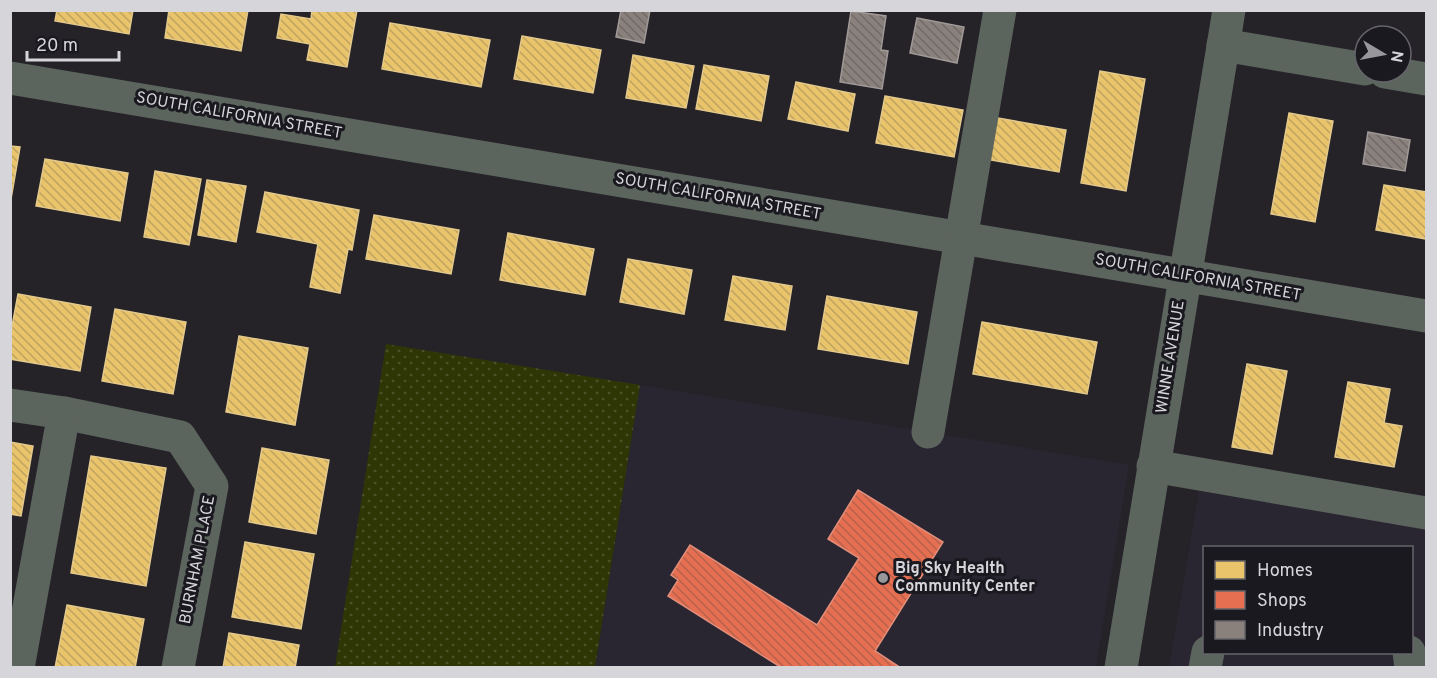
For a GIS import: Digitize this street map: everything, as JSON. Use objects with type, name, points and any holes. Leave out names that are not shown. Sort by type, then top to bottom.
[{"type":"street","points":[[928,432],[1000,10]]},
{"type":"street","name":"WINNE AVENUE","points":[[1121,668],[1229,10]]},
{"type":"street","points":[[1223,45],[1353,67]]},
{"type":"street","name":"SOUTH CALIFORNIA STREET","points":[[10,78],[1426,316]]},
{"type":"street","name":"BURNHAM PLACE","points":[[10,405],[63,413],[180,437],[212,486],[178,668]]},
{"type":"street","points":[[18,668],[63,413]]},
{"type":"street","points":[[1153,466],[1426,513]]},
{"type":"shaded area","points":[[640,385],[1129,465],[1096,667],[595,668]]},
{"type":"shaded area","points":[[1199,491],[1426,528],[1426,667],[1169,668]]},
{"type":"green space","points":[[386,344],[640,385],[595,667],[335,667]]},
{"type":"building: Homes","points":[[57,10],[133,10],[129,34],[55,21]]},
{"type":"building: Homes","points":[[169,10],[248,10],[241,51],[165,38]]},
{"type":"building: Homes","points":[[312,10],[357,10],[347,67],[307,60],[310,44],[277,38],[281,14],[311,19]]},
{"type":"building: Homes","points":[[390,23],[490,40],[481,87],[382,69]]},
{"type":"building: Homes","points":[[522,36],[601,50],[593,93],[514,79]]},
{"type":"building: Homes","points":[[633,55],[694,66],[686,108],[626,98]]},
{"type":"building: Homes","points":[[704,65],[769,76],[761,121],[696,109]]},
{"type":"building: Homes","points":[[1100,71],[1145,79],[1126,191],[1081,183]]},
{"type":"building: Homes","points":[[796,82],[855,94],[848,131],[788,119]]},
{"type":"building: Homes","points":[[885,96],[963,110],[954,157],[876,143]]},
{"type":"building: Homes","points":[[1289,113],[1333,121],[1315,222],[1271,214]]},
{"type":"building: Homes","points":[[992,117],[1066,130],[1059,172],[985,159]]},
{"type":"building: Homes","points":[[10,146],[20,147],[11,199],[10,199]]},
{"type":"building: Homes","points":[[45,159],[128,173],[120,221],[36,206]]},
{"type":"building: Homes","points":[[155,171],[201,179],[189,245],[144,237]]},
{"type":"building: Homes","points":[[207,180],[246,186],[236,242],[198,235]]},
{"type":"building: Homes","points":[[1384,185],[1426,192],[1426,239],[1376,230]]},
{"type":"building: Homes","points":[[265,192],[359,210],[352,250],[348,249],[340,293],[310,287],[318,244],[257,232]]},
{"type":"building: Homes","points":[[374,215],[459,230],[451,274],[366,259]]},
{"type":"building: Homes","points":[[508,233],[594,249],[585,295],[500,280]]},
{"type":"building: Homes","points":[[628,259],[692,270],[684,314],[620,302]]},
{"type":"building: Homes","points":[[733,276],[792,286],[785,330],[725,320]]},
{"type":"building: Homes","points":[[18,294],[91,307],[80,371],[10,359],[10,337]]},
{"type":"building: Homes","points":[[827,296],[917,312],[908,364],[818,349]]},
{"type":"building: Homes","points":[[115,309],[186,322],[173,394],[102,381]]},
{"type":"building: Homes","points":[[982,322],[1097,342],[1087,394],[973,374]]},
{"type":"building: Homes","points":[[239,336],[308,348],[295,425],[226,412]]},
{"type":"building: Homes","points":[[1247,364],[1287,371],[1272,454],[1232,447]]},
{"type":"building: Homes","points":[[1348,382],[1390,389],[1384,423],[1402,426],[1394,467],[1335,457]]},
{"type":"building: Homes","points":[[10,442],[33,446],[21,516],[10,514]]},
{"type":"building: Homes","points":[[262,448],[329,460],[316,534],[249,522]]},
{"type":"building: Homes","points":[[91,456],[166,468],[146,586],[71,573]]},
{"type":"building: Homes","points":[[245,542],[314,554],[301,629],[232,617]]},
{"type":"building: Homes","points":[[67,605],[144,619],[135,668],[55,668]]},
{"type":"building: Homes","points":[[229,633],[299,645],[295,668],[223,668]]},
{"type":"building: Shops","name":"Big Sky Health Community Center","points":[[858,490],[943,542],[875,651],[901,668],[782,668],[668,596],[678,580],[671,575],[690,545],[817,625],[859,558],[828,539]]},
{"type":"building: Industry","points":[[621,10],[650,10],[644,43],[616,37]]},
{"type":"building: Industry","points":[[851,11],[886,16],[881,50],[888,51],[882,89],[840,82]]},
{"type":"building: Industry","points":[[917,18],[964,27],[957,63],[910,53]]},
{"type":"building: Industry","points":[[1368,132],[1410,140],[1405,171],[1363,164]]},
{"type":"place","name":"Big Sky Health Community Center","points":[[883,578]]}]
